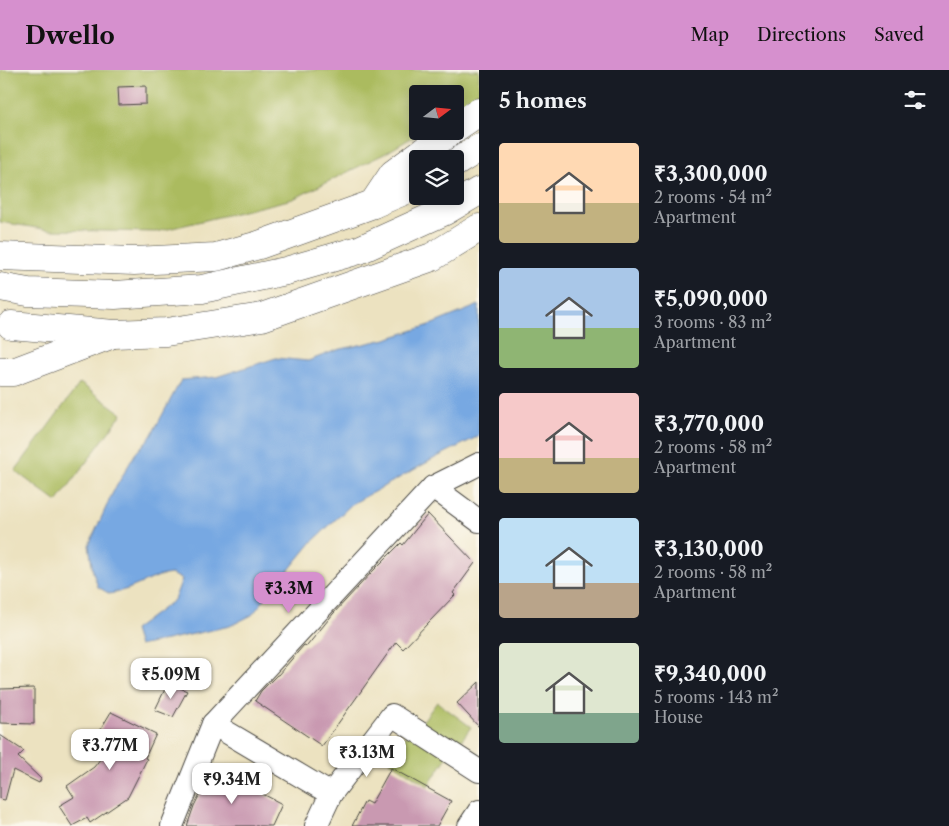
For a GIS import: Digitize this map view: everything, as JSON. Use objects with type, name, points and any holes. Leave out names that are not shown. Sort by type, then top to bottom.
[{"type":"main road","points":[[464,122],[479,112]]},
{"type":"main road","points":[[373,204],[393,174],[439,140]]},
{"type":"main road","points":[[464,157],[479,148]]},
{"type":"main road","points":[[0,256],[134,261],[216,257],[259,245],[373,204],[409,189]]},
{"type":"main road","points":[[0,287],[28,292],[115,296],[202,289],[286,272],[359,250],[445,210],[479,190]]},
{"type":"main road","points":[[6,325],[114,334],[166,332],[262,317],[432,257],[479,228]]},
{"type":"main road","points":[[4,377],[22,361],[25,347],[21,336],[6,325]]},
{"type":"main road","points":[[4,377],[114,334]]},
{"type":"street","points":[[172,826],[213,724],[433,487],[479,464]]},
{"type":"street","points":[[433,487],[479,521]]},
{"type":"street","points":[[316,826],[331,794],[392,715],[479,771]]},
{"type":"street","points":[[213,724],[331,794]]},
{"type":"street","points":[[469,826],[479,811]]},
{"type":"green space","points":[[0,70],[479,70],[479,99],[464,108],[464,85],[409,85],[409,139],[386,153],[293,199],[156,232],[50,230],[0,222]]},
{"type":"green space","points":[[80,383],[122,414],[57,502],[15,471]]},
{"type":"green space","points":[[437,702],[471,727],[454,751],[419,726]]},
{"type":"green space","points":[[410,729],[449,754],[428,786],[390,761]]},
{"type":"water","points":[[479,305],[479,436],[352,504],[311,543],[252,615],[230,626],[139,646],[134,630],[174,600],[182,579],[171,574],[159,576],[128,589],[110,594],[98,587],[93,572],[89,545],[112,494],[135,454],[151,436],[181,380],[216,377],[276,358],[308,361],[337,350],[386,339],[430,325]]},
{"type":"building","points":[[146,86],[146,104],[119,105],[118,87]]},
{"type":"building","points":[[428,514],[475,563],[453,593],[455,595],[403,649],[396,642],[322,746],[255,701],[261,691],[304,645],[307,646],[333,614],[371,573],[401,543],[403,545]]},
{"type":"building","points":[[479,682],[479,727],[457,703]]},
{"type":"building","points":[[168,683],[187,691],[173,717],[155,710]]},
{"type":"building","points":[[34,688],[34,724],[0,723],[0,689]]},
{"type":"building","points":[[111,712],[156,734],[145,758],[147,759],[128,797],[90,823],[87,818],[72,826],[59,806],[74,797],[67,786],[94,767],[108,749],[93,742]]},
{"type":"building","points":[[0,735],[24,751],[18,757],[41,779],[39,783],[13,770],[5,800],[0,799]]},
{"type":"building","points":[[213,768],[282,804],[272,826],[187,826],[194,806]]},
{"type":"building","points":[[391,768],[451,801],[437,826],[352,826],[365,801],[371,804]]}]
